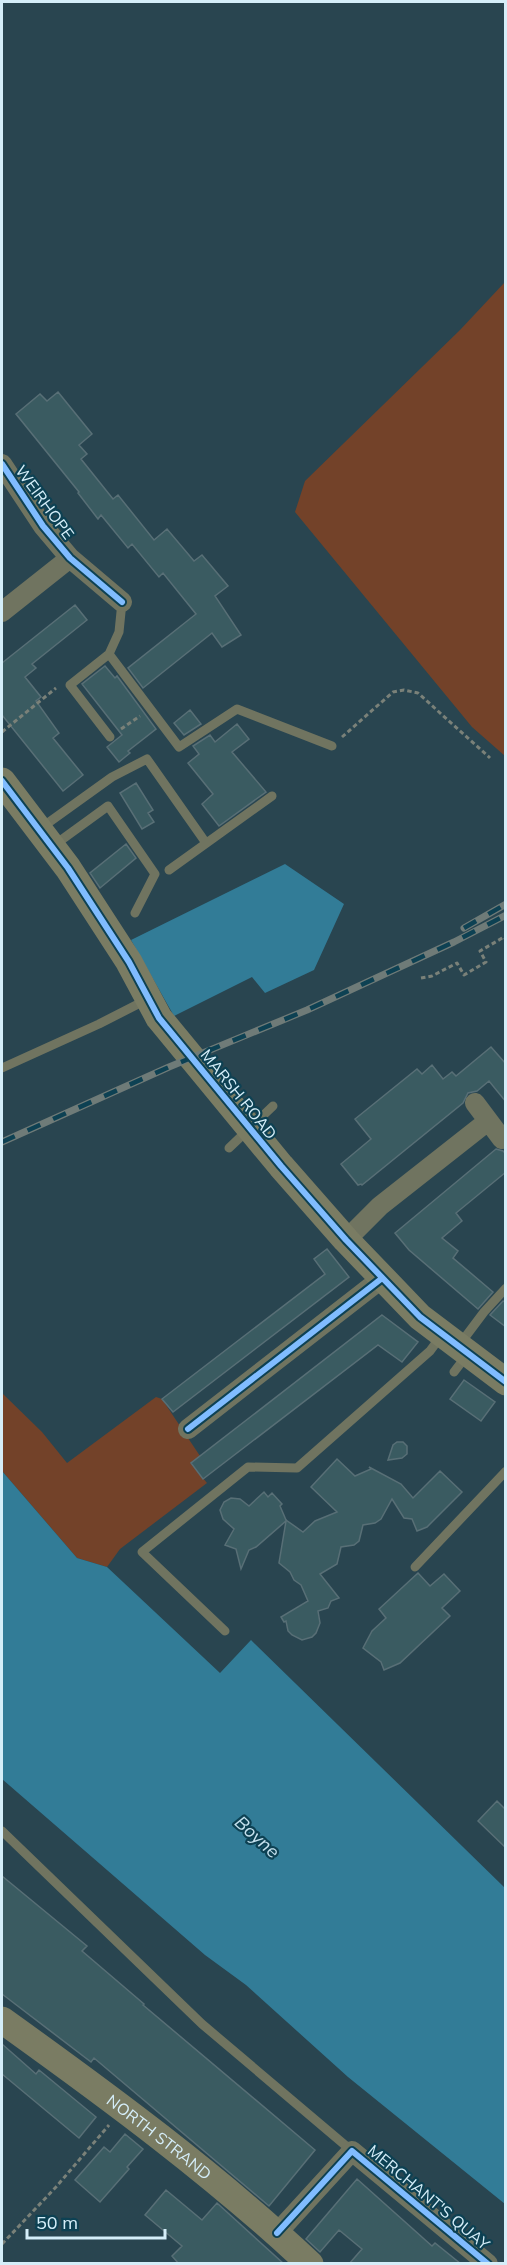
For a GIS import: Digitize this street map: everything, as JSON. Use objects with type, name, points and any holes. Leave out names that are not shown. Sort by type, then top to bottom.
[{"type":"main road","name":"MARSH ROAD","points":[[2,782],[68,868],[124,953],[159,1018],[250,1128],[381,1279],[456,1352],[506,1382]]},
{"type":"main road","name":"NORTH STRAND","points":[[2,2020],[124,2108],[277,2233],[310,2264]]},
{"type":"street","name":"WEIRHOPE","points":[[2,464],[43,526],[70,558],[123,602]]},
{"type":"street","name":"WEIRHOPE","points":[[2,612],[70,558]]},
{"type":"street","points":[[475,1103],[502,1139]]},
{"type":"street","points":[[346,1240],[380,1206],[488,1121]]},
{"type":"street","points":[[188,1429],[381,1279]]},
{"type":"street","points":[[277,2233],[352,2151]]},
{"type":"street","name":"MERCHANT'S QUAY","points":[[352,2151],[488,2264]]},
{"type":"lane","points":[[110,737],[70,685],[108,654],[119,632],[123,602]]},
{"type":"lane","points":[[108,654],[179,747],[237,709],[332,746]]},
{"type":"lane","points":[[45,838],[112,777],[147,759],[206,843]]},
{"type":"lane","points":[[169,870],[272,796]]},
{"type":"lane","points":[[45,838],[108,806],[155,874],[135,913]]},
{"type":"lane","points":[[2,1068],[149,999]]},
{"type":"lane","points":[[229,1148],[273,1106]]},
{"type":"lane","points":[[225,1631],[142,1552],[248,1467],[297,1468],[430,1352],[456,1352],[484,1312],[506,1288]]},
{"type":"lane","points":[[415,1567],[506,1470]]},
{"type":"lane","points":[[2,1831],[202,2024],[352,2151]]},
{"type":"path","points":[[2,732],[57,687],[70,685]]},
{"type":"path","points":[[343,736],[393,692],[404,690],[418,693],[490,758]]},
{"type":"path","points":[[110,737],[149,709]]},
{"type":"path","points":[[421,978],[432,976],[457,963],[464,975],[486,963],[480,951],[504,937],[506,940]]},
{"type":"path","points":[[2,2244],[56,2187],[124,2108]]},
{"type":"shaded area","points":[[505,282],[505,756],[472,727],[295,512],[305,481],[460,330]]},
{"type":"shaded area","points":[[2,1393],[42,1432],[67,1463],[156,1397],[162,1399],[200,1456],[191,1463],[207,1483],[120,1549],[107,1567],[77,1558],[2,1471]]},
{"type":"water","points":[[285,864],[344,904],[314,970],[265,993],[252,977],[174,1016],[131,940]]},
{"type":"water","name":"Boyne","points":[[2,1471],[77,1558],[107,1567],[220,1673],[251,1640],[505,1888],[505,2204],[348,2077],[246,1985],[205,1955],[2,1779]]},
{"type":"building","points":[[58,392],[92,434],[79,445],[87,454],[81,459],[113,499],[118,495],[154,540],[167,529],[194,561],[202,555],[228,586],[215,596],[241,635],[222,647],[212,633],[143,688],[128,668],[196,614],[163,573],[159,577],[132,544],[128,548],[101,515],[98,519],[16,414],[40,394],[47,401]]},
{"type":"building","points":[[75,605],[87,620],[32,664],[36,668],[25,677],[41,697],[36,701],[59,733],[53,738],[83,775],[63,791],[2,715],[2,663]]},
{"type":"building","points":[[105,666],[115,678],[117,676],[156,729],[128,751],[130,753],[119,762],[107,747],[122,735],[82,684]]},
{"type":"building","points":[[190,710],[201,724],[184,735],[174,723]]},
{"type":"building","points":[[237,724],[249,739],[232,752],[266,792],[219,826],[202,804],[213,794],[188,763],[199,754],[193,746],[210,735],[215,742]]},
{"type":"building","points":[[136,783],[153,810],[148,813],[154,822],[142,829],[120,793]]},
{"type":"building","points":[[126,844],[136,858],[100,888],[90,873]]},
{"type":"building","points":[[491,1047],[506,1064],[506,1102],[489,1081],[477,1091],[468,1093],[463,1103],[362,1185],[358,1185],[341,1164],[371,1139],[355,1119],[417,1069],[422,1074],[432,1065],[443,1079],[452,1072],[456,1076]]},
{"type":"building","points":[[496,1149],[506,1154],[506,1172],[456,1213],[462,1221],[442,1238],[458,1251],[453,1258],[493,1292],[478,1309],[409,1250],[395,1233]]},
{"type":"building","points":[[327,1249],[349,1277],[173,1412],[162,1399],[325,1274],[314,1259]]},
{"type":"building","points":[[503,1301],[506,1302],[506,1327],[490,1315]]},
{"type":"building","points":[[382,1315],[418,1342],[402,1362],[378,1345],[203,1479],[191,1463]]},
{"type":"building","points":[[464,1380],[495,1402],[481,1421],[450,1399]]},
{"type":"building","points":[[403,1442],[407,1446],[407,1454],[402,1458],[388,1460],[393,1445]]},
{"type":"building","points":[[337,1459],[355,1476],[371,1469],[369,1467],[401,1484],[413,1498],[440,1471],[462,1492],[427,1527],[417,1531],[412,1519],[404,1518],[392,1499],[381,1519],[375,1523],[363,1525],[359,1541],[354,1545],[341,1547],[337,1564],[320,1574],[339,1598],[331,1601],[328,1608],[318,1611],[320,1623],[316,1633],[302,1640],[288,1631],[286,1621],[284,1622],[281,1617],[308,1601],[301,1585],[279,1563],[286,1521],[256,1547],[249,1550],[241,1569],[236,1549],[225,1545],[234,1529],[223,1519],[220,1510],[224,1502],[231,1498],[240,1499],[249,1506],[264,1492],[268,1497],[272,1493],[282,1504],[280,1506],[286,1520],[303,1532],[315,1521],[337,1512],[311,1487]]},
{"type":"building","points":[[418,1573],[430,1586],[444,1574],[460,1591],[442,1608],[450,1616],[400,1663],[384,1670],[381,1662],[363,1648],[372,1631],[386,1618],[379,1609]]},
{"type":"building","points":[[497,1801],[506,1810],[506,1848],[478,1821]]},
{"type":"building","points":[[2,1876],[87,1946],[82,1951],[143,2005],[315,2150],[269,2206],[94,2058],[91,2062],[2,1994]]},
{"type":"building","points":[[2,2044],[36,2074],[39,2070],[96,2117],[79,2138],[2,2074]]},
{"type":"building","points":[[125,2134],[143,2149],[100,2202],[75,2180],[104,2147],[110,2152]]},
{"type":"building","points":[[357,2179],[432,2246],[435,2243],[461,2264],[349,2264],[362,2249],[339,2230],[320,2252],[306,2239]]},
{"type":"building","points":[[166,2190],[202,2220],[217,2203],[284,2264],[179,2264],[172,2256],[182,2246],[145,2215]]},
{"type":"railway","points":[[464,928],[506,904]]},
{"type":"railway","points":[[2,1142],[169,1067],[307,1010],[454,942],[506,915]]},
{"type":"cycle path","points":[[2,464],[43,526],[70,558],[122,602]]},
{"type":"cycle path","points":[[2,781],[68,868],[129,962],[159,1018],[281,1166],[346,1240],[420,1317],[506,1382]]},
{"type":"cycle path","points":[[188,1429],[381,1279]]},
{"type":"cycle path","points":[[277,2233],[352,2151],[488,2264]]}]
